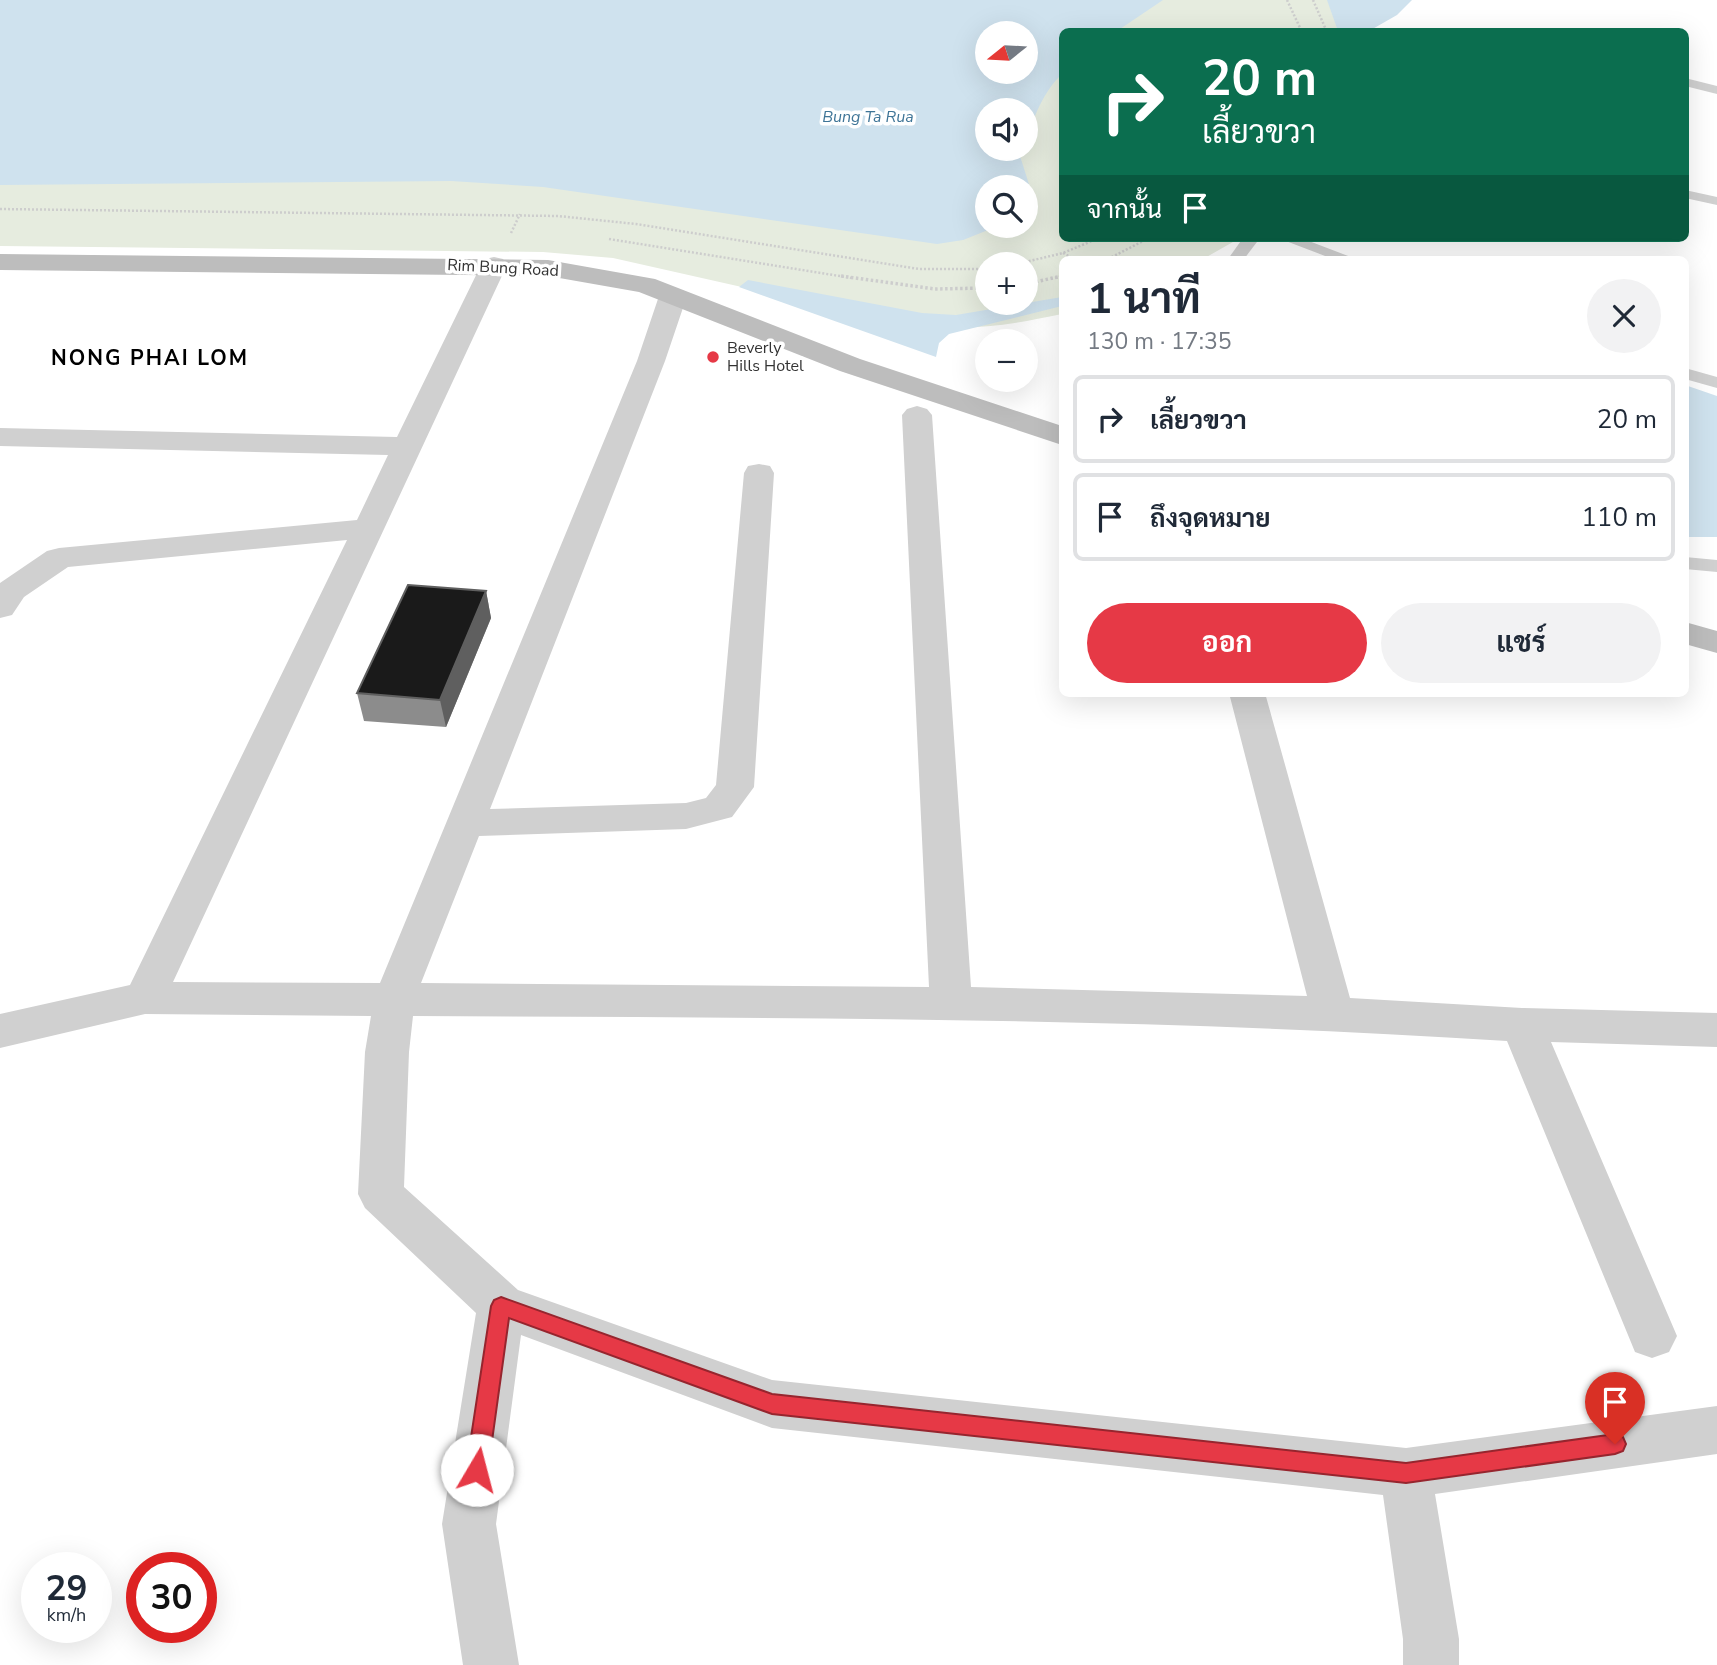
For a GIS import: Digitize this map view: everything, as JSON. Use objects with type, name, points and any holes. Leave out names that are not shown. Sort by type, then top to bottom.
[{"type":"main road","name":"Rim Bung Road","points":[[0,261],[495,265],[560,270],[645,285],[850,365],[1059,435]]},
{"type":"main road","points":[[1689,634],[1717,642]]},
{"type":"street","points":[[145,998],[366,529],[495,265]]},
{"type":"street","points":[[673,296],[646,373],[394,1000],[387,1052],[381,1194],[501,1306],[772,1404],[1406,1473],[1717,1430]]},
{"type":"street","points":[[917,415],[951,1003]]},
{"type":"street","points":[[0,437],[407,446]]},
{"type":"street","points":[[465,823],[686,816],[719,808],[735,787],[759,473]]},
{"type":"street","points":[[0,608],[12,590],[59,558],[366,529]]},
{"type":"street","points":[[1248,697],[1333,1013]]},
{"type":"street","points":[[0,1031],[145,998],[951,1003],[1333,1013],[1522,1025],[1717,1030]]},
{"type":"street","points":[[1522,1025],[1652,1336]]},
{"type":"street","points":[[491,1665],[469,1524],[501,1306]]},
{"type":"street","points":[[1406,1473],[1431,1639],[1431,1665]]},
{"type":"lane","points":[[1689,83],[1717,90]]},
{"type":"lane","points":[[1689,195],[1717,201]]},
{"type":"lane","points":[[1238,256],[1249,242]]},
{"type":"lane","points":[[1298,242],[1339,256]]},
{"type":"lane","points":[[1689,374],[1717,383]]},
{"type":"lane","points":[[1689,563],[1717,566]]},
{"type":"path","points":[[1287,0],[1300,28]]},
{"type":"path","points":[[1313,0],[1325,28]]},
{"type":"path","points":[[513,230],[520,214]]},
{"type":"path","points":[[1038,259],[1063,253],[1089,242]]},
{"type":"path","points":[[1114,256],[1141,242]]},
{"type":"path","points":[[1063,253],[1068,256]]},
{"type":"path","points":[[1038,281],[1059,277]]},
{"type":"shaded area","name":"Bung Ta Rua","points":[[0,0],[1343,0],[1353,28],[1059,28],[1059,242],[1233,242],[1208,256],[1059,256],[1059,315],[987,326],[911,325],[613,258],[543,252],[0,246]]},
{"type":"water","name":"Bung Ta Rua","points":[[0,0],[1163,0],[1121,28],[1059,28],[1059,77],[1038,110],[1038,98],[975,98],[975,161],[1022,161],[1026,175],[975,175],[975,235],[963,240],[937,244],[543,187],[451,181],[0,185]]},
{"type":"water","points":[[1327,0],[1412,0],[1397,15],[1374,28],[1337,28]]},
{"type":"water","points":[[748,280],[922,313],[956,315],[975,312],[975,315],[1026,315],[949,334],[939,343],[936,357],[739,287]]},
{"type":"water","points":[[1059,298],[1059,307],[1038,312],[1038,301]]},
{"type":"water","points":[[1689,386],[1717,396],[1717,537],[1689,537]]},
{"type":"building","points":[[408,585],[486,591],[440,700],[357,693]]},
{"type":"place","name":"Beverly Hills Hotel","points":[[713,357]]},
{"type":"district","name":"NONG PHAI LOM","points":[[150,358]]},
{"type":"route","points":[[477,1470],[501,1306],[772,1404],[1406,1473],[1615,1444]]}]
